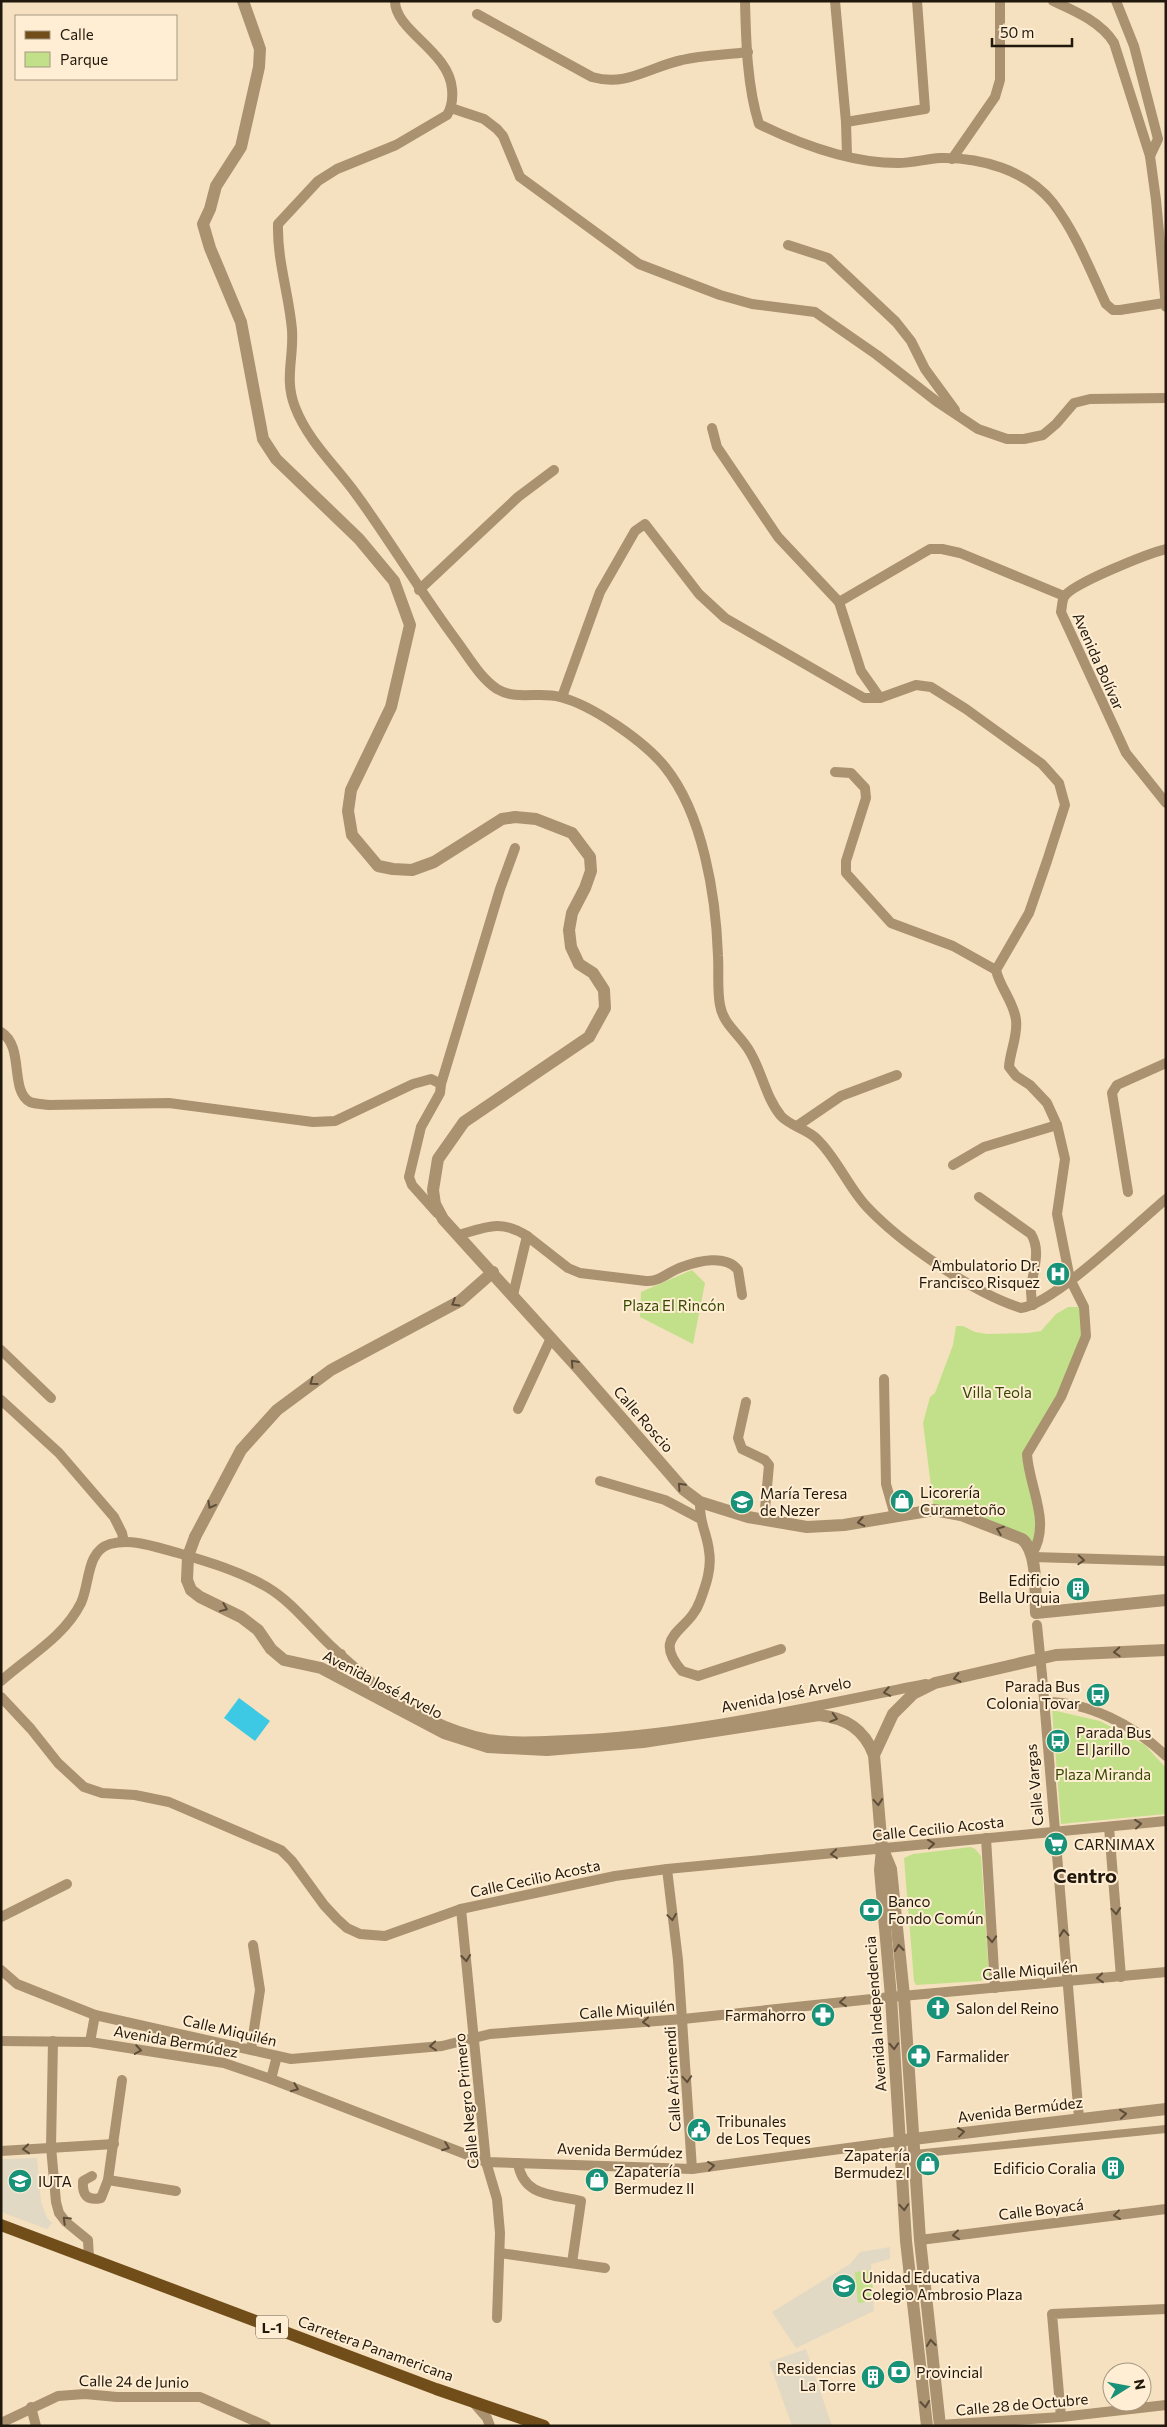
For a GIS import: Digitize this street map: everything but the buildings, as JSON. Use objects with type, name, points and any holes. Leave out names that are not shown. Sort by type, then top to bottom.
[{"type":"main road","name":"Carretera Panamericana","points":[[1,2225],[436,2389],[469,2398],[544,2426]]},
{"type":"street","points":[[243,1],[260,49],[259,67],[241,147],[216,186],[210,209],[203,224],[210,248],[241,322],[263,439],[276,459],[359,539],[394,581],[410,625],[391,708],[351,790],[348,811],[352,834],[378,866],[412,870],[434,862],[502,819],[515,817],[536,819],[572,832],[590,857],[591,871],[572,914],[569,930],[571,947],[579,964],[593,973],[604,990],[605,1008],[589,1037],[464,1122],[438,1159],[433,1190],[435,1204],[443,1219]]},
{"type":"street","points":[[395,1],[399,17],[440,60],[451,78],[451,108],[447,115],[396,146],[337,169],[318,181],[278,224],[277,248],[292,331],[288,380],[294,406],[312,440],[355,493],[419,590],[482,674],[498,689],[516,696],[547,695],[562,697],[595,713],[636,738],[665,768],[689,806],[702,851],[715,913],[719,1004],[724,1019],[750,1050],[782,1118],[816,1137],[866,1206],[908,1242],[961,1280],[1020,1308],[1033,1306],[1070,1279],[1124,1237],[1166,1199]]},
{"type":"street","points":[[745,1],[748,52],[755,112],[759,124],[784,136],[847,156],[898,163],[952,159],[986,162],[1012,171],[1032,184],[1052,202],[1078,242],[1106,304],[1113,310],[1165,305],[1156,200],[1150,156],[1114,43],[1108,33],[1079,13],[1053,1]]},
{"type":"street","points":[[835,1],[846,122],[847,156]]},
{"type":"street","points":[[846,122],[925,109],[917,1]]},
{"type":"street","points":[[952,159],[995,98],[1000,80],[1000,1]]},
{"type":"street","points":[[1116,1],[1134,46],[1158,140],[1150,156]]},
{"type":"street","points":[[476,14],[600,79],[622,80],[683,60],[748,52]]},
{"type":"street","points":[[451,108],[484,119],[497,129],[503,136],[520,177],[639,264],[720,295],[752,304],[815,312],[978,429],[1007,439],[1024,439],[1043,435],[1056,424],[1074,403],[1090,399],[1166,398]]},
{"type":"street","points":[[788,245],[828,258],[896,322],[912,341],[924,369],[960,417]]},
{"type":"street","points":[[712,428],[717,447],[778,537],[839,602],[861,671],[880,698]]},
{"type":"street","points":[[419,590],[518,497],[554,470]]},
{"type":"street","points":[[562,697],[600,592],[634,531],[644,524],[699,594],[725,618],[864,698],[880,698],[916,686],[931,687],[966,709],[1042,764],[1059,783],[1065,805],[1041,879],[1029,913],[996,970],[998,978],[1014,1009],[1017,1022],[1009,1067],[1016,1076],[1030,1085],[1047,1103],[1057,1124],[1065,1159],[1058,1214],[1070,1279],[1084,1307],[1086,1336],[1061,1398],[1027,1454],[1041,1523],[1040,1541],[1032,1556],[1036,1619],[1166,1600]]},
{"type":"street","points":[[839,602],[930,549],[942,549],[960,553],[1064,596]]},
{"type":"street","name":"Avenida Bolívar","points":[[1166,549],[1143,556],[1074,587],[1064,596],[1061,612],[1126,753],[1166,803]]},
{"type":"street","points":[[835,772],[851,773],[865,788],[866,798],[846,861],[846,873],[892,923],[953,946],[996,970]]},
{"type":"street","points":[[443,1219],[412,1185],[409,1176],[421,1128],[440,1093],[441,1084],[500,889],[515,848]]},
{"type":"street","points":[[1,1032],[5,1034],[15,1053],[20,1090],[24,1097],[30,1102],[49,1105],[168,1103],[313,1122],[335,1121],[413,1084],[431,1079],[441,1084]]},
{"type":"street","points":[[1128,1192],[1112,1092],[1117,1085],[1166,1063]]},
{"type":"street","points":[[797,1126],[841,1096],[897,1075]]},
{"type":"street","points":[[953,1165],[984,1147],[1057,1124]]},
{"type":"street","points":[[979,1197],[1034,1238],[1037,1250],[1030,1297],[1033,1306]]},
{"type":"street","name":"Calle Roscio","points":[[443,1219],[493,1272],[684,1490],[700,1502],[748,1517],[808,1527],[829,1527],[934,1510],[949,1511],[1022,1539],[1028,1544],[1032,1556]]},
{"type":"street","points":[[459,1235],[497,1225],[508,1226],[527,1236],[568,1268],[580,1272],[646,1281],[655,1281],[681,1267],[703,1262],[728,1262],[738,1270],[742,1295]]},
{"type":"street","points":[[513,1295],[527,1236]]},
{"type":"street","name":"Avenida José Arvelo","points":[[493,1272],[460,1300],[330,1370],[277,1410],[241,1450],[195,1537],[188,1556],[187,1580],[191,1590],[200,1597],[242,1616],[258,1630],[271,1649],[284,1660],[321,1668],[444,1733],[488,1747],[547,1750],[636,1743],[819,1715],[837,1718],[856,1728],[866,1739],[874,1755]]},
{"type":"street","points":[[518,1409],[551,1338]]},
{"type":"street","points":[[1,1350],[52,1398]]},
{"type":"street","points":[[884,1379],[886,1484],[895,1516]]},
{"type":"street","points":[[1,1400],[59,1453],[114,1517],[124,1542],[107,1545],[96,1552],[91,1564],[86,1590],[73,1616],[53,1638],[1,1680]]},
{"type":"street","points":[[746,1402],[738,1438],[742,1449],[765,1460],[769,1465],[764,1520]]},
{"type":"street","points":[[600,1481],[665,1500],[699,1518]]},
{"type":"street","points":[[700,1502],[699,1518],[709,1550],[707,1578],[699,1604],[690,1619],[671,1637],[668,1644],[671,1657],[682,1671],[698,1676],[780,1649]]},
{"type":"street","name":"Avenida José Arvelo","points":[[124,1542],[142,1543],[210,1561],[268,1587],[301,1614],[341,1654],[378,1687],[414,1710],[464,1733],[489,1739],[530,1742],[606,1738],[690,1729],[935,1683],[1056,1655],[1166,1650]]},
{"type":"street","points":[[1032,1556],[1166,1561]]},
{"type":"street","name":"Calle Vargas","points":[[1036,1619],[1079,2118]]},
{"type":"street","points":[[329,1672],[341,1654]]},
{"type":"street","points":[[874,1755],[893,1714],[913,1694],[935,1683]]},
{"type":"street","name":"Calle Cecilio Acosta","points":[[1,1698],[32,1729],[58,1763],[84,1787],[102,1793],[136,1795],[170,1802],[281,1850],[292,1861],[324,1905],[347,1928],[360,1934],[385,1936],[461,1909],[615,1876],[667,1869],[1166,1821]]},
{"type":"street","points":[[1044,1702],[1059,1702],[1099,1713],[1146,1738],[1166,1756]]},
{"type":"street","name":"Avenida Independencia","points":[[874,1755],[882,1849],[891,1869],[898,1997],[900,2141],[906,2241],[927,2426]]},
{"type":"street","points":[[1109,1827],[1122,1976]]},
{"type":"street","points":[[986,1838],[994,1988]]},
{"type":"street","name":"Calle Arismendi","points":[[667,1869],[683,2019],[692,2168]]},
{"type":"street","points":[[1,1918],[68,1884]]},
{"type":"street","name":"Calle Negro Primero","points":[[461,1909],[486,2162],[497,2198],[500,2253],[497,2318]]},
{"type":"street","points":[[251,2049],[260,1990],[253,1945]]},
{"type":"street","name":"Calle Miquilén","points":[[1,1970],[17,1984],[95,2014],[291,2059],[442,2046],[474,2037],[683,2019],[1166,1972]]},
{"type":"street","name":"Avenida Independencia","points":[[898,1997],[913,2137],[920,2240],[940,2426]]},
{"type":"street","points":[[90,2042],[95,2014]]},
{"type":"street","name":"Avenida Bermúdez","points":[[1,2041],[90,2042],[224,2063],[271,2079],[486,2162],[692,2168],[900,2141],[913,2137],[1166,2109]]},
{"type":"street","points":[[53,2041],[51,2147],[56,2202],[59,2213],[88,2240],[89,2258]]},
{"type":"street","points":[[271,2079],[277,2056]]},
{"type":"street","points":[[92,2176],[84,2181],[82,2190],[86,2197],[92,2200],[101,2198],[108,2180],[122,2080]]},
{"type":"street","points":[[914,2154],[1166,2129]]},
{"type":"street","points":[[1,2151],[114,2144]]},
{"type":"street","points":[[518,2163],[520,2174],[526,2184],[535,2190],[581,2201],[572,2263]]},
{"type":"street","points":[[108,2180],[176,2192]]},
{"type":"street","name":"Calle Boyacá","points":[[920,2240],[1166,2209]]},
{"type":"street","points":[[500,2253],[605,2268]]},
{"type":"street","points":[[1061,2417],[1052,2314],[1166,2309]]},
{"type":"street","name":"Calle 24 de Junio","points":[[2,2421],[58,2396],[86,2394],[117,2397],[200,2397],[266,2426]]},
{"type":"street","points":[[469,2398],[487,2418],[490,2426]]},
{"type":"street","name":"Calle 28 de Octubre","points":[[940,2426],[1061,2417],[1166,2405]]},
{"type":"street","points":[[31,2407],[36,2426]]},
{"type":"street","points":[[514,2426],[526,2420],[532,2421]]},
{"type":"shaded area","name":"IUTA","points":[[37,2158],[41,2202],[47,2218],[52,2223],[47,2229],[1,2212],[1,2159]]},
{"type":"shaded area","name":"Unidad Educativa Colegio Ambrosio Plaza","points":[[890,2247],[890,2259],[871,2264],[874,2311],[796,2348],[772,2312],[850,2264],[860,2252]]},
{"type":"shaded area","points":[[806,2349],[832,2426],[792,2426],[769,2362]]},
{"type":"green space","name":"Plaza El Rincón","points":[[692,1270],[705,1283],[693,1344],[640,1317],[641,1292]]},
{"type":"green space","name":"Villa Teola","points":[[1068,1307],[1084,1307],[1086,1336],[1075,1367],[1027,1454],[1040,1541],[1028,1544],[934,1510],[923,1423],[930,1397],[935,1393],[953,1345],[956,1326],[963,1326],[975,1332],[987,1334],[1041,1331],[1056,1314]]},
{"type":"green space","name":"Plaza Miranda","points":[[1052,1710],[1100,1721],[1145,1745],[1166,1768],[1166,1814],[1061,1824]]},
{"type":"green space","points":[[971,1847],[981,1856],[989,1975],[981,1981],[916,1985],[914,1981],[904,1858],[913,1854]]},
{"type":"green space","points":[[871,2270],[874,2301],[858,2303],[855,2272]]},
{"type":"water","points":[[239,1698],[270,1721],[255,1741],[224,1718]]},
{"type":"place","name":"Ambulatorio Dr. Francisco Risquez","points":[[1058,1274]]},
{"type":"place","name":"Licorería Curametoño","points":[[902,1501]]},
{"type":"place","name":"María Teresa de Nezer","points":[[742,1502]]},
{"type":"place","name":"Edificio Bella Urquia","points":[[1078,1589]]},
{"type":"place","name":"Parada Bus Colonia Tovar","points":[[1098,1695]]},
{"type":"place","name":"Parada Bus El Jarillo","points":[[1058,1741]]},
{"type":"place","name":"CARNIMAX","points":[[1056,1844]]},
{"type":"place","name":"Banco Fondo Común","points":[[871,1910]]},
{"type":"place","name":"Salon del Reino","points":[[938,2008]]},
{"type":"place","name":"Farmahorro","points":[[823,2015]]},
{"type":"place","name":"Farmalider","points":[[919,2056]]},
{"type":"place","name":"Tribunales de Los Teques","points":[[699,2130]]},
{"type":"place","name":"Zapatería Bermudez I","points":[[928,2164]]},
{"type":"place","name":"Edificio Coralia","points":[[1113,2168]]},
{"type":"place","name":"Zapatería Bermudez II","points":[[597,2180]]},
{"type":"place","name":"IUTA","points":[[20,2181]]},
{"type":"place","name":"Unidad Educativa Colegio Ambrosio Plaza","points":[[844,2286]]},
{"type":"place","name":"Provincial","points":[[899,2372]]},
{"type":"place","name":"Residencias La Torre","points":[[873,2377]]},
{"type":"district","name":"Centro","points":[[1085,1875]]}]
